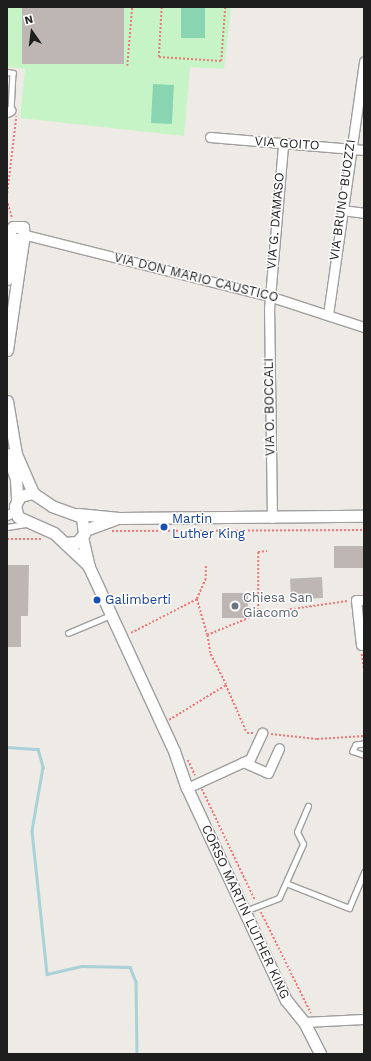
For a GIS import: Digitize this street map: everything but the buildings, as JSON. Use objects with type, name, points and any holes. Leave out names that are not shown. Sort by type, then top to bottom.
[{"type":"street","name":"VIA BRUNO BUOZZI","points":[[328,315],[349,148],[364,62]]},
{"type":"street","name":"VIA GOITO","points":[[210,137],[283,145],[364,150]]},
{"type":"street","name":"VIA G. DAMASO","points":[[269,296],[283,145]]},
{"type":"street","points":[[341,210],[364,213]]},
{"type":"street","name":"VIA DON MARIO CAUSTICO","points":[[16,235],[269,296],[364,327]]},
{"type":"street","points":[[7,279],[16,235]]},
{"type":"street","points":[[7,350],[16,235]]},
{"type":"street","name":"VIA O. BOCCALI","points":[[269,296],[272,518]]},
{"type":"street","points":[[7,400],[16,454],[34,493],[52,506],[78,514],[120,518],[272,518],[364,516]]},
{"type":"street","points":[[7,454],[16,479],[13,509]]},
{"type":"street","points":[[13,509],[24,494],[34,493]]},
{"type":"street","points":[[13,509],[28,524]]},
{"type":"street","name":"CORSO MARTIN LUTHER KING","points":[[78,514],[84,533],[89,567],[112,615],[187,788],[286,1000],[309,1022],[320,1054]]},
{"type":"street","points":[[65,543],[76,542],[84,533],[120,518]]},
{"type":"street","name":"CORSO MARTIN LUTHER KING","points":[[28,524],[48,529],[65,543],[89,567]]},
{"type":"street","points":[[360,600],[361,645]]},
{"type":"street","points":[[187,788],[250,759],[262,733]]},
{"type":"street","points":[[243,762],[268,773],[279,748]]},
{"type":"street","points":[[309,1022],[364,1019]]},
{"type":"lane","points":[[7,72],[13,73],[9,111]]},
{"type":"lane","points":[[7,527],[28,524]]},
{"type":"lane","points":[[68,633],[112,615]]},
{"type":"lane","points":[[364,744],[356,745],[353,750],[364,755]]},
{"type":"lane","points":[[245,911],[279,898],[303,844],[297,832],[308,806]]},
{"type":"lane","points":[[286,883],[349,908],[364,872]]},
{"type":"path","points":[[127,66],[132,7]]},
{"type":"path","points":[[162,7],[159,57],[221,61],[225,7]]},
{"type":"path","points":[[7,193],[16,118],[9,111]]},
{"type":"path","points":[[110,531],[364,530]]},
{"type":"path","points":[[7,539],[47,539]]},
{"type":"path","points":[[258,614],[258,552],[267,551]]},
{"type":"path","points":[[132,641],[128,634],[197,599],[206,579],[206,566]]},
{"type":"path","points":[[197,599],[207,635],[210,653],[247,732],[317,739],[364,736]]},
{"type":"path","points":[[207,635],[258,614],[360,600]]},
{"type":"path","points":[[361,645],[364,668]]},
{"type":"path","points":[[169,720],[226,686]]},
{"type":"path","points":[[167,714],[173,727]]},
{"type":"path","points":[[186,755],[258,906],[309,1022]]},
{"type":"green space","points":[[7,7],[231,7],[224,69],[190,67],[184,136],[20,118],[25,69],[7,67]]},
{"type":"green space","points":[[181,7],[205,7],[205,38],[181,38]]},
{"type":"green space","points":[[153,84],[174,85],[172,124],[151,123]]},
{"type":"waterway","points":[[7,747],[38,749],[43,767],[32,831],[47,974],[82,966],[130,967],[136,982],[137,1054]]},
{"type":"place","name":"Martin Luther King","points":[[164,527]]},
{"type":"place","name":"Galimberti","points":[[97,600]]},
{"type":"place","name":"Chiesa San Giacomo","points":[[235,606]]}]
